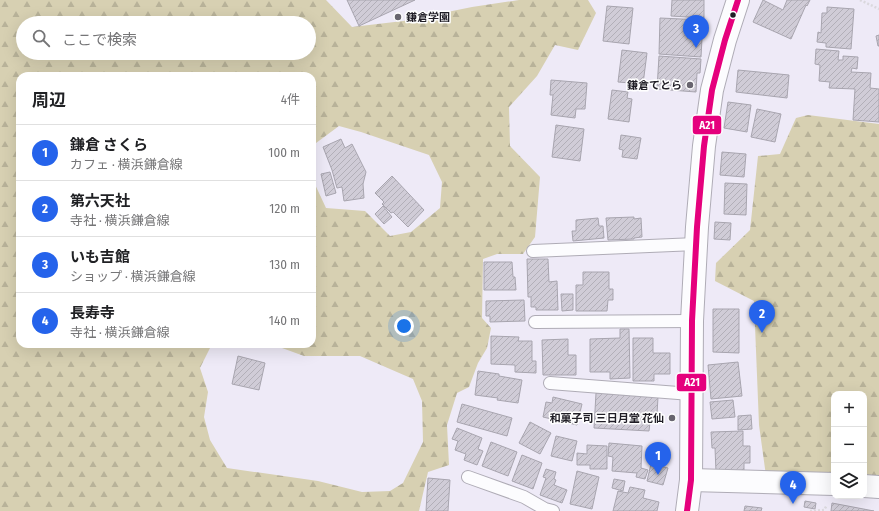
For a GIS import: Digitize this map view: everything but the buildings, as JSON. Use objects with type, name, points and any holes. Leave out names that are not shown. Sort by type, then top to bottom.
[{"type":"main road","points":[[687,511],[691,480],[692,321],[696,244],[704,146],[712,90],[725,40],[738,0]]},
{"type":"main road","points":[[691,480],[831,484]]},
{"type":"main road","points":[[867,486],[879,486]]},
{"type":"lane","points":[[533,251],[696,244]]},
{"type":"lane","points":[[535,322],[692,321]]},
{"type":"lane","points":[[550,383],[691,394]]},
{"type":"lane","points":[[468,477],[524,497],[545,509],[552,511]]},
{"type":"path","points":[[860,0],[879,9]]},
{"type":"green space","points":[[0,0],[326,0],[352,27],[403,21],[472,7],[519,0],[588,0],[596,13],[578,50],[555,45],[537,76],[509,107],[510,146],[540,177],[535,237],[523,254],[497,254],[483,259],[482,318],[491,328],[487,348],[478,363],[469,387],[457,393],[447,425],[449,465],[428,472],[419,511],[0,511]]},
{"type":"green space","points":[[808,115],[879,124],[879,481],[867,480],[867,391],[831,391],[831,479],[766,476],[759,425],[754,301],[715,281],[716,263],[750,230],[758,156],[780,154],[796,118]]},
{"type":"transit line","name":"A21","points":[[687,511],[691,480],[692,321],[697,227],[704,146],[712,90],[725,40],[738,0]]},
{"type":"place","name":"鎌倉学園","points":[[398,17]]},
{"type":"place","name":"いも吉館","points":[[696,48]]},
{"type":"place","name":"鎌倉てとら","points":[[690,85]]},
{"type":"place","name":"第六天社","points":[[762,333]]},
{"type":"place","name":"和菓子司 三日月堂 花仙","points":[[672,418]]},
{"type":"place","name":"鎌倉 さくら","points":[[658,475]]},
{"type":"place","name":"長寿寺","points":[[793,504]]}]
